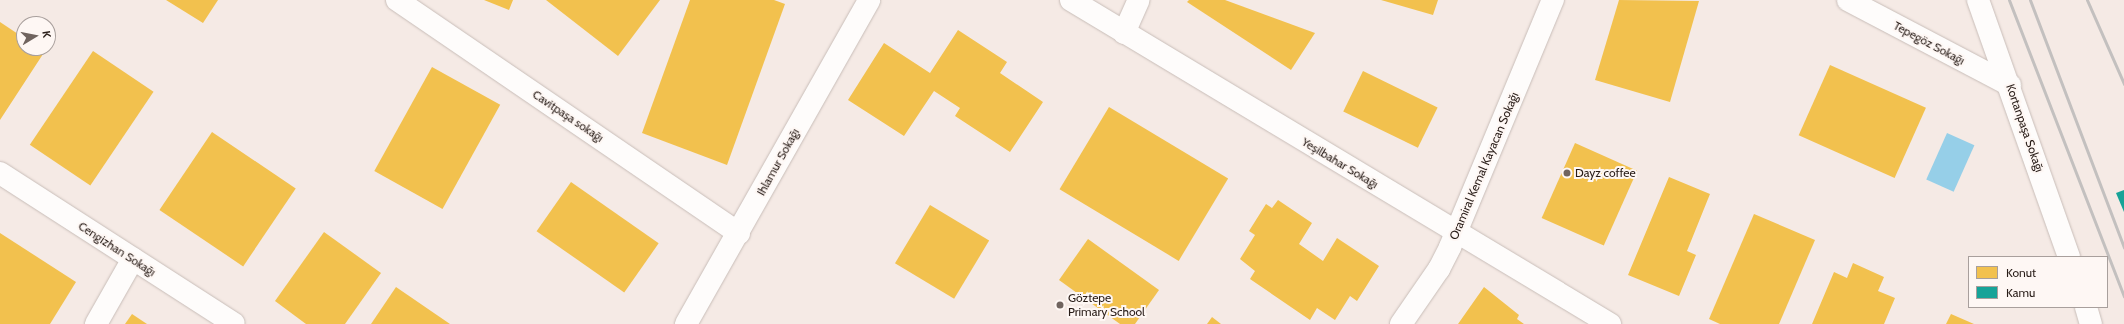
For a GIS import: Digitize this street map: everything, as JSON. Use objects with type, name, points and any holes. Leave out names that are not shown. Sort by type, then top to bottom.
[{"type":"street","name":"Cavitpaşa sokağı","points":[[397,0],[739,233]]},
{"type":"street","name":"Ihlamur Sokağı","points":[[686,324],[739,233],[869,0]]},
{"type":"street","name":"Yeşilbahar Sokağı","points":[[1071,0],[1124,34],[1610,324]]},
{"type":"street","points":[[1124,34],[1139,0]]},
{"type":"street","name":"Oramiral Kemal Kayacan Sokağı","points":[[1400,324],[1439,269],[1456,233],[1553,0]]},
{"type":"street","name":"Tepegöz Sokağı","points":[[1848,0],[2010,85]]},
{"type":"street","name":"Kortanpaşa Sokağı","points":[[1978,0],[2010,85],[2070,256]]},
{"type":"street","name":"Cengizhan Sokağı","points":[[0,173],[234,324]]},
{"type":"street","points":[[96,324],[133,260]]},
{"type":"street","points":[[2086,308],[2091,324]]},
{"type":"water","points":[[1947,133],[1974,145],[1954,192],[1926,180]]},
{"type":"building: Konut","points":[[166,0],[218,0],[203,23]]},
{"type":"building: Konut","points":[[484,0],[513,0],[509,10]]},
{"type":"building: Konut","points":[[546,0],[660,0],[618,56]]},
{"type":"building: Konut","points":[[690,0],[774,0],[785,4],[727,165],[642,133]]},
{"type":"building: Konut","points":[[1189,0],[1225,0],[1315,33],[1291,70],[1187,2]]},
{"type":"building: Konut","points":[[1381,0],[1438,0],[1433,15]]},
{"type":"building: Konut","points":[[1619,0],[1699,1],[1670,102],[1595,80]]},
{"type":"building: Konut","points":[[0,22],[16,33],[16,56],[42,56],[0,120]]},
{"type":"building: Konut","points":[[958,30],[1007,62],[1000,73],[1043,102],[1010,152],[955,116],[960,108],[934,91],[904,136],[848,100],[884,43],[930,73]]},
{"type":"building: Konut","points":[[93,51],[154,92],[90,186],[30,145]]},
{"type":"building: Konut","points":[[1830,65],[1926,108],[1895,178],[1799,135]]},
{"type":"building: Konut","points":[[432,67],[500,105],[443,209],[374,171]]},
{"type":"building: Konut","points":[[1363,71],[1438,107],[1418,148],[1343,111]]},
{"type":"building: Konut","points":[[1109,107],[1228,179],[1179,261],[1060,189]]},
{"type":"building: Konut","points":[[212,132],[296,188],[243,266],[159,210]]},
{"type":"building: Konut","points":[[1575,143],[1637,171],[1604,246],[1542,218]]},
{"type":"building: Konut","points":[[1669,177],[1710,194],[1687,251],[1696,255],[1679,296],[1628,275]]},
{"type":"building: Konut","points":[[571,182],[659,243],[624,293],[537,231]]},
{"type":"building: Konut","points":[[1278,200],[1312,223],[1299,244],[1323,261],[1337,238],[1379,266],[1357,301],[1350,296],[1335,320],[1317,308],[1310,320],[1250,279],[1255,271],[1240,259],[1255,235],[1249,231],[1266,204],[1272,208]]},
{"type":"building: Konut","points":[[930,205],[989,241],[954,299],[895,263]]},
{"type":"building: Konut","points":[[1754,214],[1815,240],[1779,324],[1720,324],[1709,319]]},
{"type":"building: Konut","points":[[324,232],[381,273],[345,324],[306,324],[275,301]]},
{"type":"building: Konut","points":[[0,233],[76,282],[50,324],[0,324]]},
{"type":"building: Konut","points":[[1088,239],[1159,290],[1135,324],[1120,324],[1059,280]]},
{"type":"building: Konut","points":[[1853,263],[1884,277],[1878,291],[1895,298],[1884,324],[1812,324],[1834,272],[1847,278]]},
{"type":"building: Konut","points":[[396,287],[450,324],[371,324]]},
{"type":"building: Konut","points":[[1484,287],[1519,315],[1517,319],[1524,324],[1458,324]]},
{"type":"building: Konut","points":[[132,314],[147,324],[125,324]]},
{"type":"building: Konut","points":[[1951,314],[1974,324],[1946,324]]},
{"type":"building: Konut","points":[[1212,317],[1221,324],[1207,324]]},
{"type":"building: Kamu","points":[[2124,190],[2124,212],[2116,193]]},
{"type":"railway","points":[[2009,0],[2124,297]]},
{"type":"railway","points":[[2030,0],[2124,248]]},
{"type":"railway","points":[[2087,0],[2124,84]]},
{"type":"place","name":"Dayz coffee","points":[[1567,173]]},
{"type":"place","name":"Göztepe Primary School","points":[[1060,305]]}]
